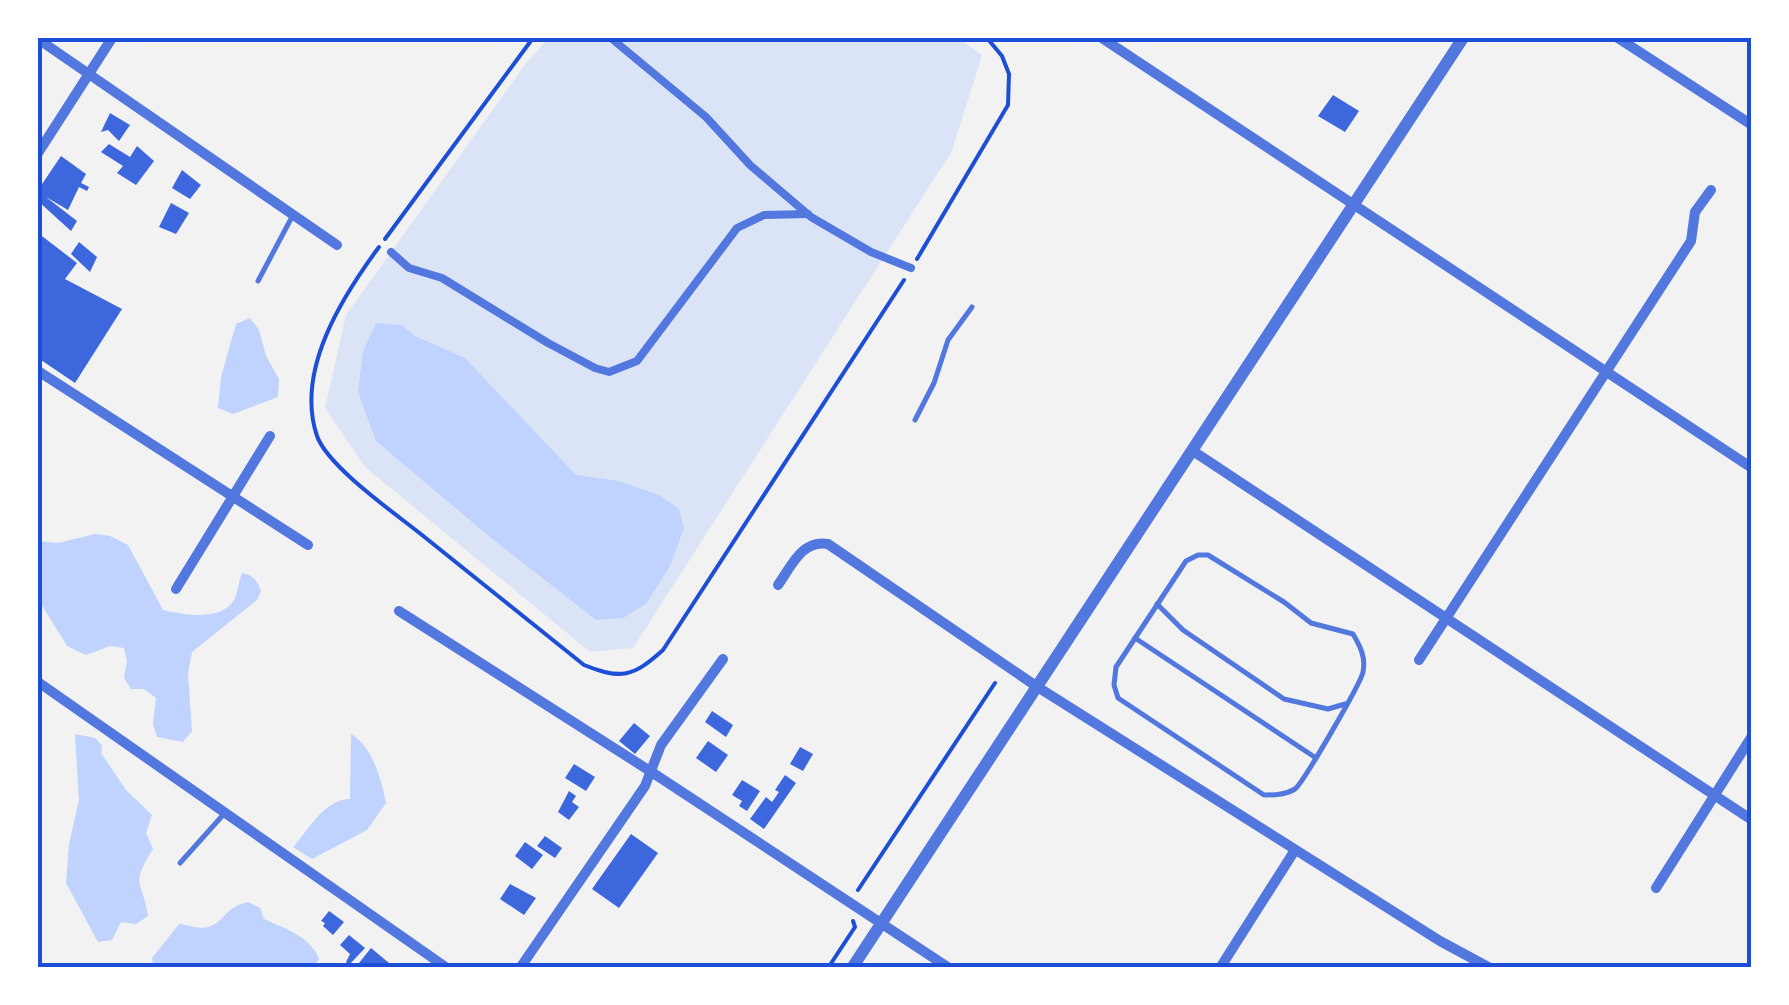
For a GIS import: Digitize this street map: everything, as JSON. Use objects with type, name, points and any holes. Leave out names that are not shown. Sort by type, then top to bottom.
[{"type":"street","points":[[38,152],[112,38]]},
{"type":"street","points":[[612,38],[706,117],[750,166],[808,214],[871,252],[912,268]]},
{"type":"street","points":[[1102,38],[1752,468]]},
{"type":"street","points":[[1120,50],[1128,38]]},
{"type":"street","points":[[852,968],[1463,38]]},
{"type":"street","points":[[1618,38],[1752,126]]},
{"type":"street","points":[[38,39],[337,245]]},
{"type":"street","points":[[1419,660],[1692,241],[1695,212],[1711,190]]},
{"type":"street","points":[[391,252],[410,268],[442,278],[548,343],[609,372],[636,361],[737,228],[764,214],[808,214]]},
{"type":"street","points":[[38,370],[308,545]]},
{"type":"street","points":[[176,589],[270,436]]},
{"type":"street","points":[[1193,451],[1752,820]]},
{"type":"street","points":[[778,585],[804,549],[812,544],[828,544],[1036,686],[1440,941],[1490,968]]},
{"type":"street","points":[[399,612],[650,770],[949,968]]},
{"type":"street","points":[[520,968],[645,786],[660,745],[722,658]]},
{"type":"street","points":[[38,699],[42,684],[447,968]]},
{"type":"street","points":[[1656,888],[1752,736]]},
{"type":"street","points":[[1220,968],[1295,850]]},
{"type":"lane","points":[[258,281],[293,215]]},
{"type":"lane","points":[[915,420],[934,383],[948,340],[972,308]]},
{"type":"lane","points":[[1208,555],[1311,623],[1353,634],[1362,651],[1363,674],[1297,788],[1279,795],[1264,795],[1118,698],[1114,685],[1116,667],[1136,638],[1186,561],[1208,555]]},
{"type":"lane","points":[[1158,604],[1183,630],[1284,699],[1328,709],[1345,704]]},
{"type":"lane","points":[[1136,638],[1316,758]]},
{"type":"lane","points":[[180,864],[226,813]]},
{"type":"path","points":[[533,38],[373,255],[338,309],[322,350],[312,410],[319,441],[332,460],[584,665],[607,674],[626,675],[646,666],[663,650],[912,268],[1008,105],[1009,74],[1002,56],[987,38]]},
{"type":"path","points":[[828,968],[855,927],[844,912],[995,683]]},
{"type":"shaded area","points":[[549,38],[958,38],[982,55],[952,151],[633,648],[590,652],[365,467],[325,408],[346,315],[526,63]]},
{"type":"water","points":[[250,318],[279,379],[278,397],[233,414],[218,408],[221,377],[236,324]]},
{"type":"water","points":[[376,323],[402,325],[415,336],[465,358],[576,475],[619,481],[661,496],[679,509],[684,528],[670,566],[646,604],[623,618],[596,620],[376,441],[358,392],[363,351]]},
{"type":"water","points":[[95,534],[128,545],[163,610],[202,615],[222,611],[235,598],[242,573],[252,577],[261,591],[257,600],[192,652],[188,673],[192,731],[183,742],[157,737],[153,724],[156,698],[144,689],[131,689],[124,678],[124,648],[110,646],[86,655],[67,646],[38,599],[38,541],[58,543]]},
{"type":"water","points":[[75,734],[95,738],[102,745],[101,753],[126,790],[152,815],[146,833],[153,849],[140,877],[148,916],[136,924],[121,922],[112,940],[98,942],[66,883],[69,844],[79,800]]},
{"type":"water","points":[[351,734],[370,755],[386,803],[367,830],[312,859],[293,847],[325,809],[350,799]]},
{"type":"water","points":[[248,902],[260,908],[264,919],[310,944],[319,959],[313,967],[153,967],[152,958],[179,924],[209,927],[234,907]]},
{"type":"building","points":[[1333,95],[1359,111],[1345,132],[1318,116]]},
{"type":"building","points":[[110,113],[130,125],[119,141],[108,130],[101,132]]},
{"type":"building","points":[[109,144],[130,157],[137,146],[154,161],[136,185],[117,173],[123,166],[101,152]]},
{"type":"building","points":[[61,156],[86,174],[81,183],[89,187],[87,191],[79,187],[68,210],[46,197],[77,221],[71,231],[38,201],[38,190]]},
{"type":"building","points":[[182,170],[201,185],[190,199],[172,188]]},
{"type":"building","points":[[171,203],[189,213],[176,234],[159,227]]},
{"type":"building","points":[[38,233],[77,263],[65,279],[122,309],[75,383],[38,358]]},
{"type":"building","points":[[79,242],[97,257],[90,272],[71,254]]},
{"type":"building","points":[[712,711],[733,725],[726,737],[705,722]]},
{"type":"building","points":[[634,723],[650,736],[635,754],[619,741]]},
{"type":"building","points":[[708,741],[728,755],[716,772],[696,758]]},
{"type":"building","points":[[800,747],[813,754],[803,771],[790,764]]},
{"type":"building","points":[[574,764],[595,777],[586,791],[565,778]]},
{"type":"building","points":[[785,775],[796,783],[764,829],[750,819],[766,797],[772,802]]},
{"type":"building","points":[[742,780],[760,791],[747,811],[739,806],[742,801],[732,795]]},
{"type":"building","points":[[569,791],[576,796],[572,802],[579,807],[569,820],[558,812]]},
{"type":"building","points":[[631,834],[658,853],[619,908],[592,889]]},
{"type":"building","points":[[545,836],[562,848],[555,858],[537,846]]},
{"type":"building","points":[[525,842],[543,855],[532,869],[515,856]]},
{"type":"building","points":[[510,884],[536,898],[524,915],[500,899]]},
{"type":"building","points":[[329,911],[344,922],[333,935],[321,921]]},
{"type":"building","points":[[349,935],[365,948],[349,965],[346,962],[350,954],[340,945]]},
{"type":"building","points":[[371,948],[395,968],[355,968]]}]
